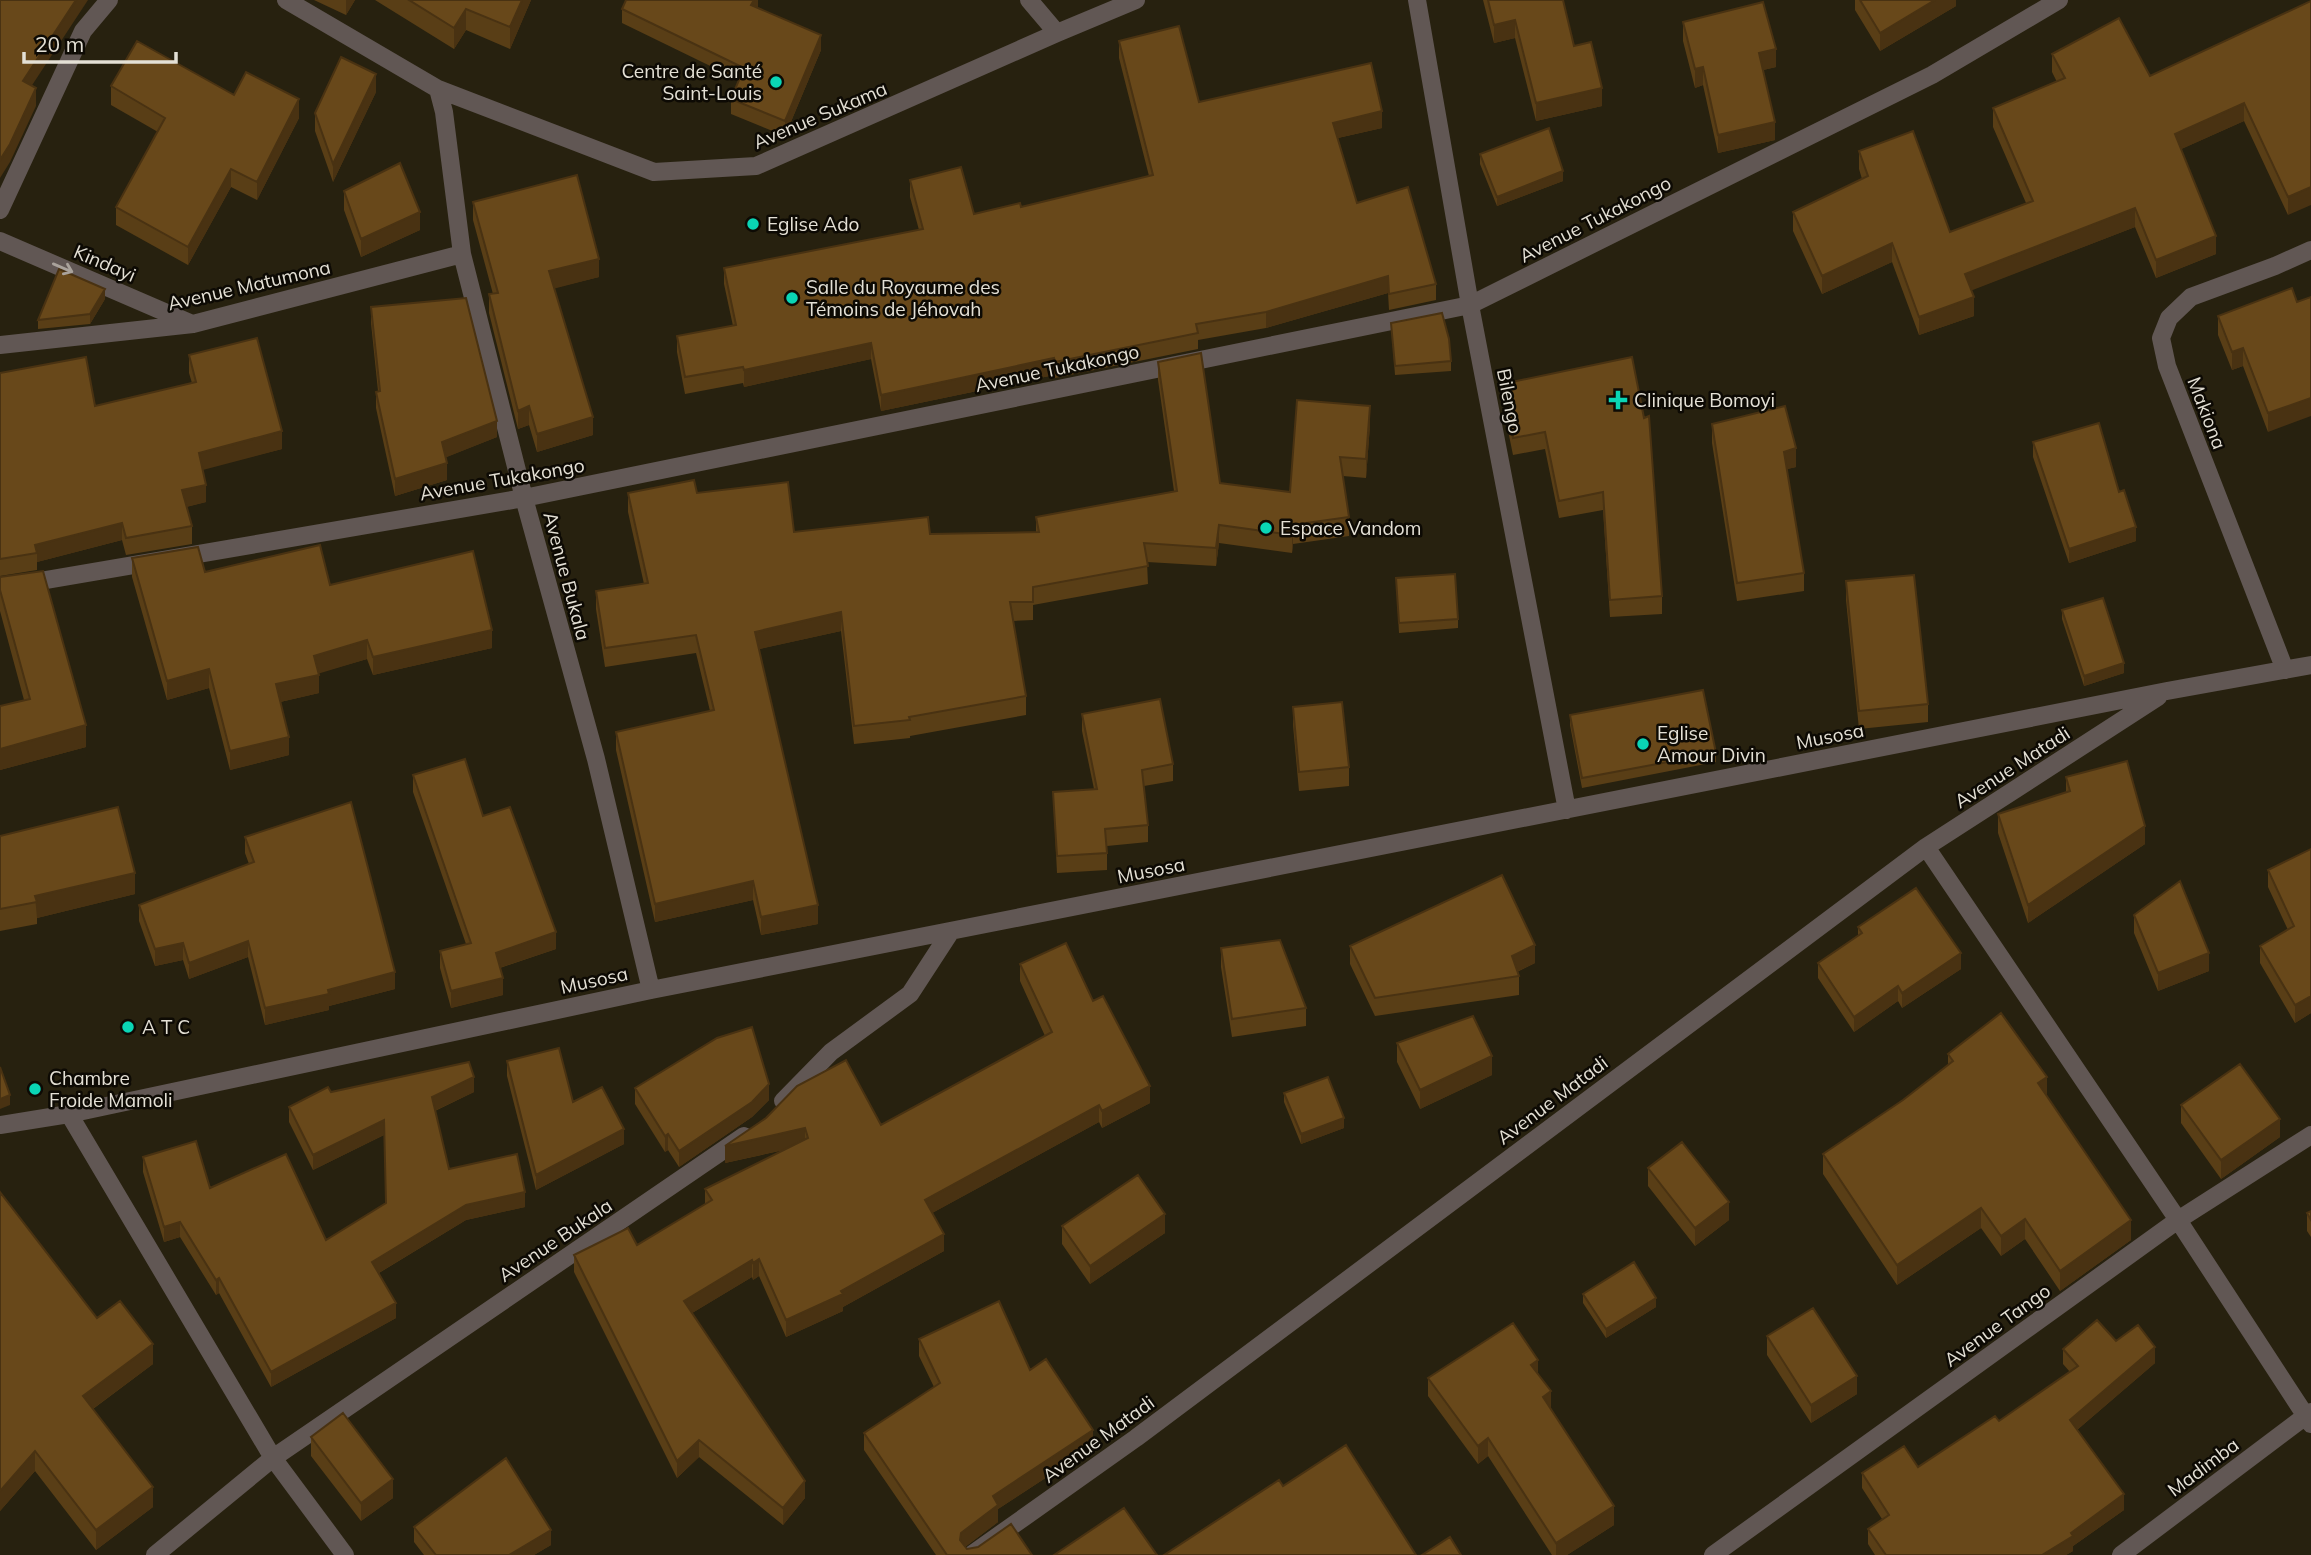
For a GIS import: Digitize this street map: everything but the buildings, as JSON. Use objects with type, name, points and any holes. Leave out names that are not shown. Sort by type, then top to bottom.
[{"type":"street","points":[[0,210],[83,31],[109,0]]},
{"type":"street","name":"Avenue Sukama","points":[[286,0],[438,89],[654,172],[756,166],[1136,0]]},
{"type":"street","points":[[1029,0],[1056,33]]},
{"type":"street","name":"Bilengo","points":[[1417,0],[1470,305],[1567,810]]},
{"type":"street","name":"Avenue Tukakongo","points":[[0,588],[524,498],[1470,305],[1932,75],[2059,0]]},
{"type":"street","name":"Avenue Bukala","points":[[438,89],[444,113],[462,254],[524,498],[596,759],[651,990]]},
{"type":"street","name":"Kindayi","points":[[0,242],[193,324]]},
{"type":"street","name":"Makiona","points":[[2285,670],[2167,366],[2161,338],[2169,318],[2191,297],[2311,250]]},
{"type":"street","name":"Avenue Matumona","points":[[0,345],[193,324],[462,254]]},
{"type":"street","name":"Musosa","points":[[0,1125],[69,1114],[651,990],[2167,691],[2311,665]]},
{"type":"street","name":"Avenue Matadi","points":[[971,1555],[1136,1438],[1926,847],[2167,691]]},
{"type":"street","points":[[1926,847],[2309,1417]]},
{"type":"street","name":"Avenue Bukala","points":[[155,1555],[273,1458],[763,1122],[831,1052],[909,994],[951,931]]},
{"type":"street","points":[[69,1114],[273,1458],[345,1555]]},
{"type":"street","name":"Avenue Tango","points":[[1713,1555],[2178,1220],[2311,1135]]},
{"type":"street","name":"Madimba","points":[[2120,1555],[2309,1417]]},
{"type":"place","name":"Centre de Santé Saint-Louis","points":[[776,82]]},
{"type":"place","name":"Eglise Ado","points":[[753,224]]},
{"type":"place","name":"Salle du Royaume des Témoins de Jéhovah","points":[[792,298]]},
{"type":"place","name":"Clinique Bomoyi","points":[[1618,400]]},
{"type":"place","name":"Espace Vandom","points":[[1266,528]]},
{"type":"place","name":"Eglise Amour Divin","points":[[1643,744]]},
{"type":"place","name":"A T C","points":[[128,1027]]},
{"type":"place","name":"Chambre Froide Mamoli","points":[[35,1089]]}]
